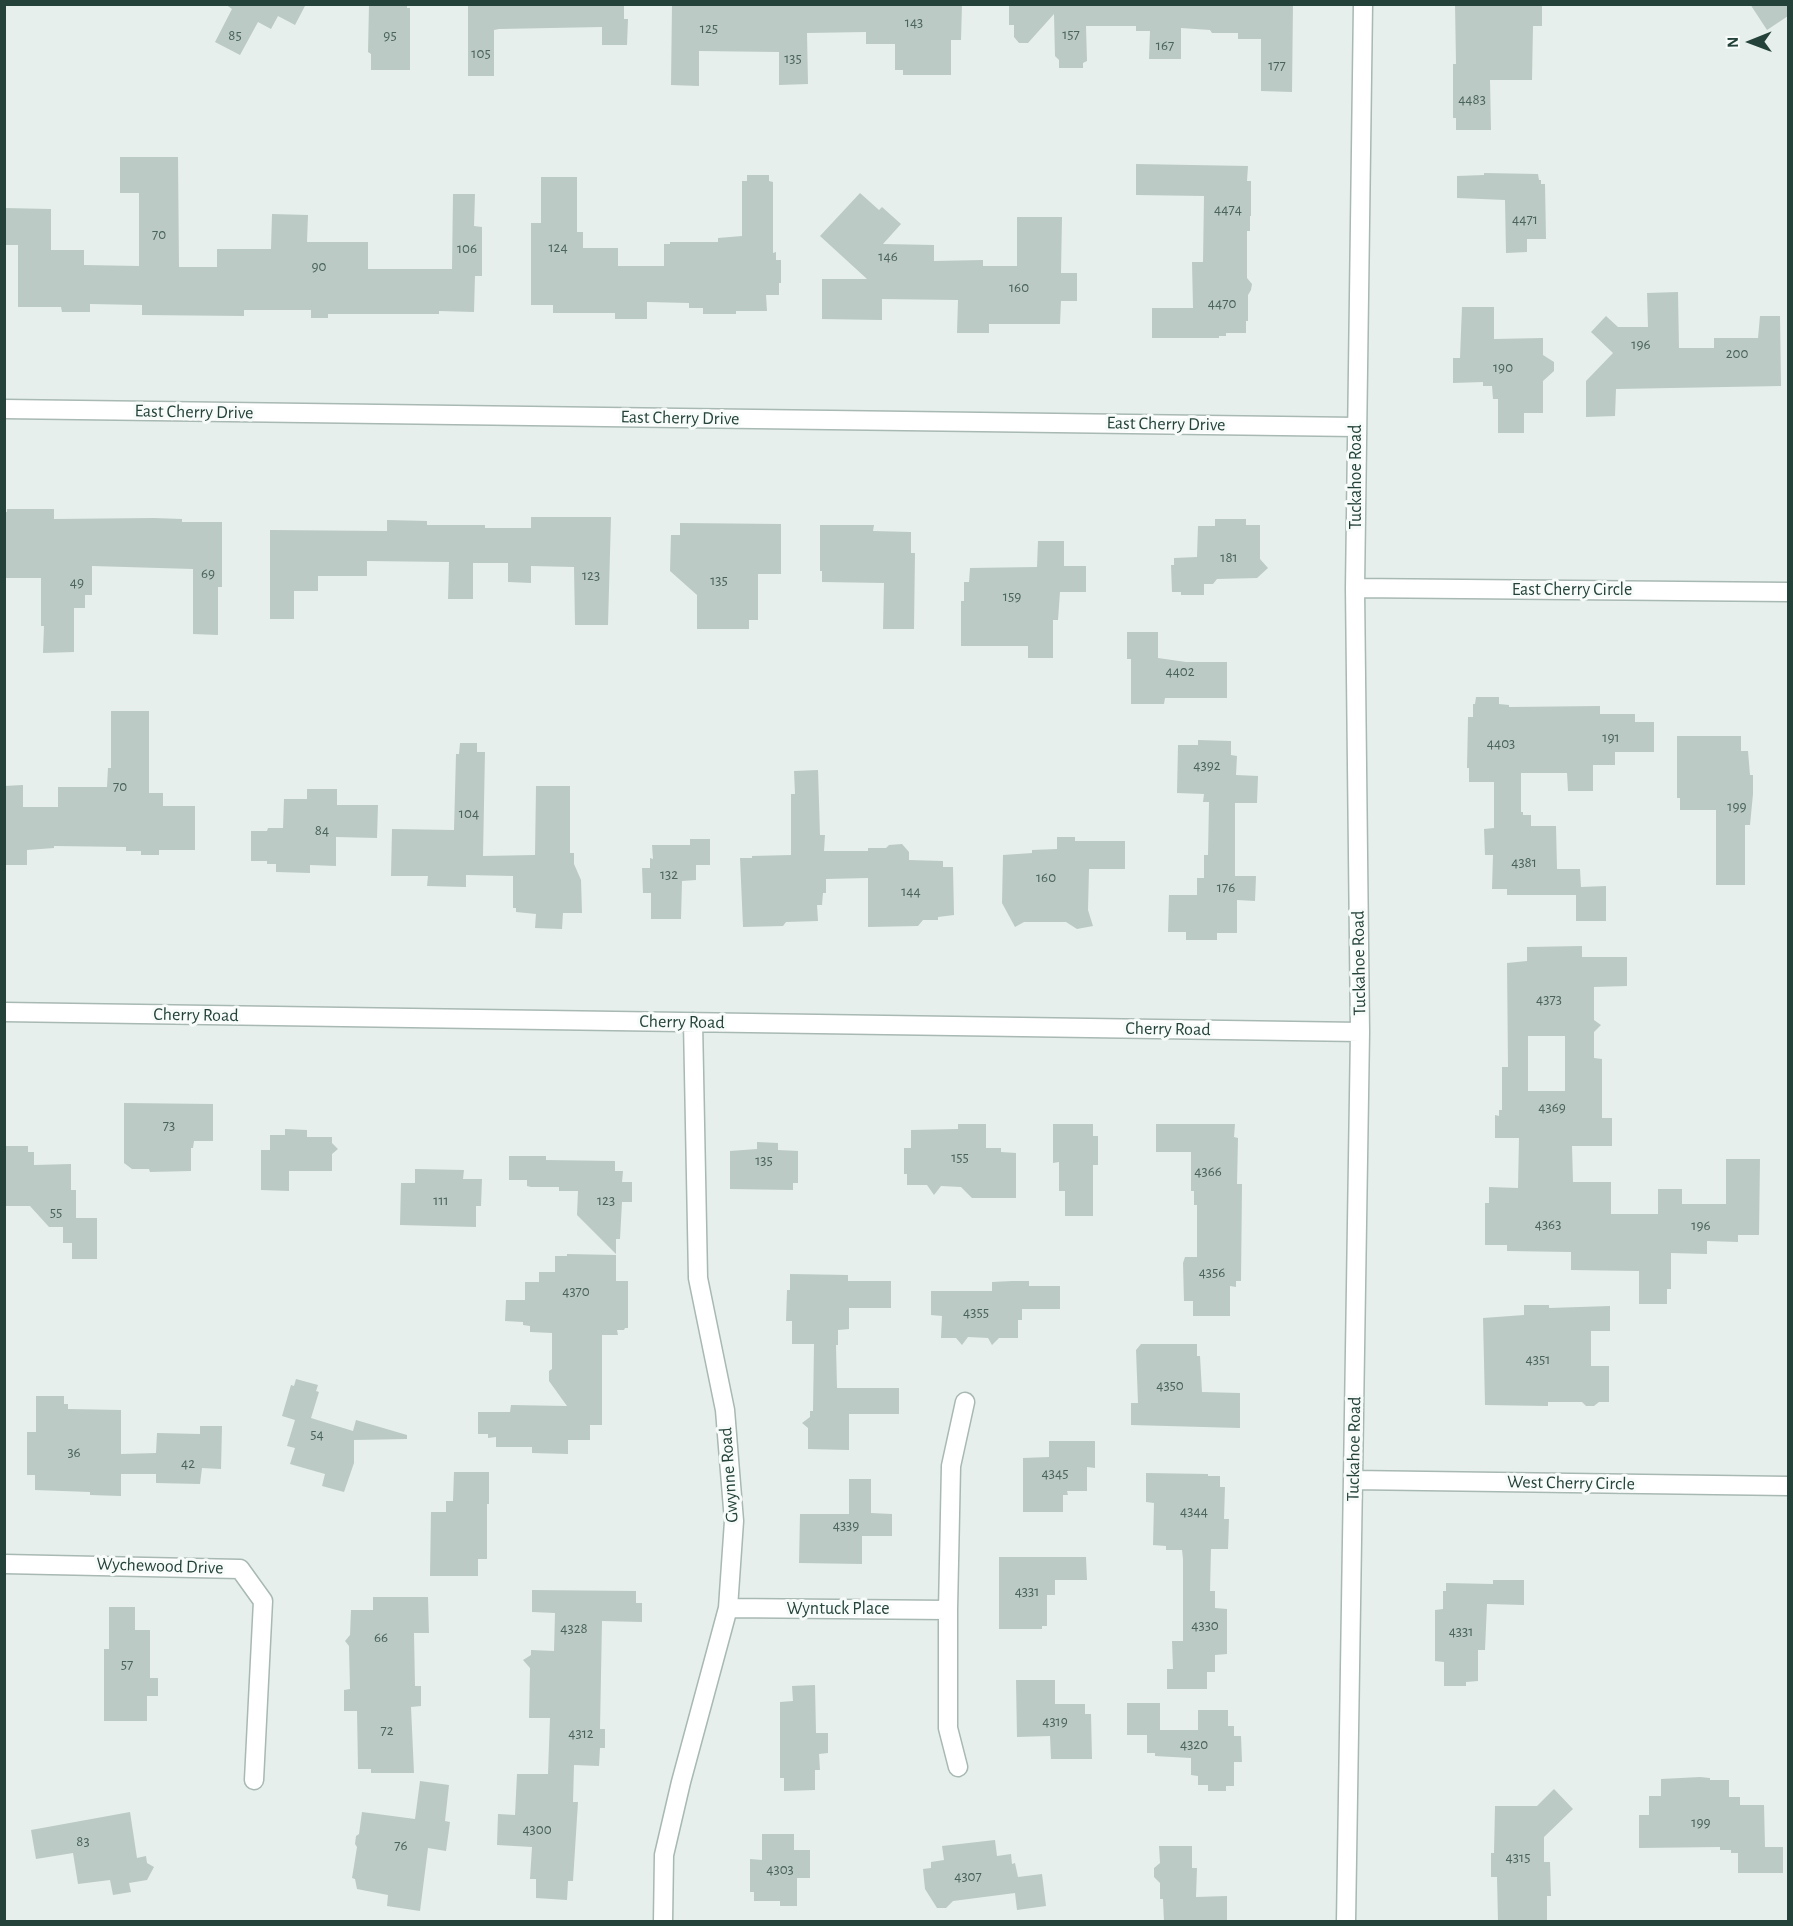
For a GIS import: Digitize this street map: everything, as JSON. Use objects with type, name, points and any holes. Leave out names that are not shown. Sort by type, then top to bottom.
[{"type":"street","name":"Tuckahoe Road","points":[[1346,1922],[1360,1032],[1355,588],[1363,4]]},
{"type":"street","name":"East Cherry Drive","points":[[4,409],[1356,427]]},
{"type":"street","name":"East Cherry Circle","points":[[1355,588],[1788,592]]},
{"type":"street","name":"Cherry Road","points":[[4,1012],[1360,1032]]},
{"type":"street","name":"Gwynne Road","points":[[663,1922],[664,1855],[681,1782],[728,1608],[734,1521],[725,1410],[698,1278],[693,1023]]},
{"type":"street","points":[[958,1767],[948,1728],[948,1610],[951,1466],[965,1402]]},
{"type":"street","name":"West Cherry Circle","points":[[1353,1480],[1788,1486]]},
{"type":"street","name":"Wychewood Drive","points":[[4,1564],[240,1569],[263,1601],[254,1780]]},
{"type":"street","name":"Wyntuck Place","points":[[728,1608],[948,1610]]},
{"type":"building","points":[[225,4],[306,4],[295,25],[278,16],[271,29],[258,22],[240,55],[215,42],[232,9]]},
{"type":"building","points":[[369,4],[407,4],[407,8],[410,8],[410,70],[371,70],[371,54],[368,52]]},
{"type":"building","points":[[468,4],[624,4],[624,19],[628,19],[627,45],[602,45],[602,27],[499,29],[494,30],[494,76],[468,76]]},
{"type":"building","points":[[672,4],[962,4],[961,40],[951,40],[951,75],[903,75],[903,70],[895,70],[895,44],[866,44],[866,32],[807,33],[808,84],[779,85],[779,52],[699,51],[699,86],[671,85]]},
{"type":"building","points":[[1009,4],[1293,4],[1292,92],[1261,91],[1261,39],[1238,39],[1238,33],[1212,33],[1210,30],[1181,28],[1181,59],[1149,59],[1150,31],[1136,31],[1136,26],[1086,26],[1087,61],[1083,63],[1083,68],[1059,68],[1059,60],[1055,56],[1054,14],[1028,43],[1019,43],[1014,37],[1014,25],[1009,25]]},
{"type":"building","points":[[1455,4],[1542,4],[1542,26],[1533,26],[1532,80],[1490,80],[1491,130],[1456,130],[1456,118],[1453,118],[1453,64],[1456,64]]},
{"type":"building","points":[[1750,4],[1788,4],[1788,16],[1767,30]]},
{"type":"building","points":[[120,157],[178,157],[179,267],[217,267],[217,249],[271,249],[272,214],[308,215],[307,242],[368,242],[368,269],[452,269],[453,194],[475,194],[474,226],[482,227],[482,276],[475,276],[474,312],[328,314],[328,318],[311,318],[311,310],[244,310],[244,316],[142,315],[142,305],[90,304],[90,312],[62,312],[61,307],[18,307],[18,245],[4,245],[4,208],[51,209],[51,250],[84,250],[84,265],[139,266],[139,193],[120,193]]},
{"type":"building","points":[[1136,164],[1248,166],[1247,181],[1251,181],[1251,216],[1250,231],[1247,231],[1247,278],[1252,284],[1248,295],[1246,333],[1226,333],[1226,336],[1219,336],[1219,338],[1152,338],[1152,308],[1193,308],[1192,262],[1203,262],[1204,196],[1136,195]]},
{"type":"building","points":[[1484,173],[1538,174],[1541,184],[1545,184],[1546,239],[1527,239],[1527,252],[1506,253],[1505,200],[1457,198],[1457,176],[1484,175]]},
{"type":"building","points":[[747,175],[769,175],[769,181],[773,182],[773,253],[776,252],[776,260],[781,260],[781,283],[779,283],[779,295],[766,295],[767,311],[703,314],[703,308],[689,308],[689,303],[647,302],[647,319],[615,319],[615,313],[553,313],[553,305],[531,305],[531,223],[541,223],[541,177],[577,177],[577,232],[583,232],[583,248],[618,248],[618,266],[664,266],[664,244],[718,242],[718,238],[742,236],[742,181],[747,181]]},
{"type":"building","points":[[860,193],[879,210],[882,207],[901,224],[883,244],[934,245],[934,261],[983,260],[983,266],[1017,266],[1017,217],[1062,217],[1061,273],[1077,273],[1077,301],[1061,301],[1060,324],[989,324],[989,333],[957,333],[958,300],[882,299],[882,320],[822,319],[822,279],[867,279],[820,236]]},
{"type":"building","points":[[1678,292],[1679,348],[1714,348],[1714,338],[1758,338],[1760,316],[1780,316],[1781,386],[1616,389],[1615,416],[1586,417],[1586,381],[1613,353],[1591,332],[1606,316],[1618,327],[1648,327],[1647,293]]},
{"type":"building","points":[[1462,307],[1494,307],[1494,339],[1543,338],[1543,355],[1554,362],[1554,371],[1543,381],[1543,413],[1524,413],[1524,433],[1498,433],[1498,399],[1493,399],[1492,386],[1483,386],[1483,382],[1453,383],[1453,358],[1460,358]]},
{"type":"building","points":[[7,509],[54,509],[54,519],[154,518],[182,519],[182,522],[222,522],[222,587],[218,587],[218,635],[193,634],[193,569],[92,566],[92,595],[85,595],[85,608],[74,608],[74,652],[43,653],[41,578],[4,578],[4,512],[7,512]]},
{"type":"building","points":[[531,517],[611,517],[608,625],[575,625],[574,567],[531,566],[531,583],[508,582],[508,563],[473,563],[473,599],[448,599],[449,562],[367,561],[367,576],[318,576],[318,591],[294,591],[294,619],[270,619],[270,530],[387,531],[387,520],[427,521],[427,525],[531,528]]},
{"type":"building","points":[[1215,519],[1246,519],[1246,525],[1260,525],[1260,559],[1268,568],[1257,578],[1217,579],[1213,584],[1204,584],[1204,595],[1181,595],[1181,592],[1172,592],[1171,565],[1174,565],[1174,558],[1197,557],[1198,526],[1215,526]]},
{"type":"building","points":[[680,523],[781,524],[781,574],[758,574],[758,620],[749,620],[749,629],[697,629],[697,595],[670,571],[671,535],[680,535]]},
{"type":"building","points":[[820,525],[874,525],[873,531],[911,532],[911,553],[915,553],[914,629],[883,629],[884,583],[822,582]]},
{"type":"building","points":[[1038,541],[1064,541],[1064,566],[1086,566],[1086,592],[1060,592],[1058,620],[1053,620],[1053,658],[1028,658],[1028,646],[961,646],[961,601],[964,601],[964,582],[969,582],[970,568],[1037,567]]},
{"type":"building","points":[[1127,632],[1158,632],[1158,658],[1186,662],[1227,662],[1227,698],[1165,698],[1164,704],[1131,704],[1131,659],[1127,659]]},
{"type":"building","points":[[1476,697],[1499,697],[1499,704],[1509,705],[1509,707],[1600,706],[1600,714],[1635,714],[1635,722],[1654,722],[1654,752],[1615,752],[1615,765],[1593,765],[1593,791],[1568,791],[1567,773],[1521,773],[1521,812],[1523,815],[1531,815],[1531,826],[1556,826],[1557,869],[1580,869],[1581,887],[1606,886],[1606,921],[1576,921],[1576,895],[1507,895],[1507,889],[1492,889],[1493,855],[1485,855],[1484,829],[1494,828],[1494,782],[1469,782],[1469,768],[1467,768],[1468,717],[1473,717],[1473,704],[1475,704]]},
{"type":"building","points":[[111,711],[149,711],[149,793],[163,793],[163,806],[195,806],[195,850],[159,850],[159,855],[141,855],[141,851],[126,851],[126,847],[54,846],[54,848],[27,850],[27,865],[4,865],[4,786],[23,785],[23,807],[58,807],[58,787],[107,787],[108,768],[111,768]]},
{"type":"building","points":[[1677,736],[1741,736],[1741,751],[1748,751],[1750,775],[1753,775],[1753,794],[1750,825],[1745,825],[1745,885],[1716,885],[1716,810],[1680,810],[1680,798],[1677,798]]},
{"type":"building","points":[[1198,740],[1231,741],[1231,755],[1237,756],[1236,775],[1258,776],[1257,803],[1235,803],[1235,876],[1256,876],[1255,901],[1237,900],[1237,933],[1217,933],[1217,940],[1186,940],[1186,932],[1168,932],[1169,895],[1197,895],[1197,878],[1204,878],[1204,855],[1208,855],[1209,802],[1203,802],[1204,794],[1177,793],[1178,745],[1198,745]]},
{"type":"building","points":[[460,743],[477,743],[477,752],[485,752],[483,856],[535,855],[536,786],[570,786],[570,853],[574,853],[574,864],[581,880],[582,913],[563,913],[562,929],[535,928],[536,914],[516,912],[516,908],[513,908],[513,876],[466,875],[466,887],[427,886],[428,876],[391,876],[392,829],[454,830],[456,754],[459,754]]},
{"type":"building","points":[[818,770],[820,835],[825,835],[824,851],[868,851],[868,848],[886,848],[889,845],[902,844],[909,852],[909,860],[943,861],[943,867],[953,867],[954,915],[938,917],[938,920],[923,920],[918,926],[868,927],[868,878],[826,879],[826,893],[823,893],[822,905],[817,905],[818,921],[786,922],[783,926],[743,927],[740,858],[791,855],[791,794],[795,794],[794,771]]},
{"type":"building","points":[[307,789],[337,789],[337,805],[378,805],[377,838],[336,837],[336,866],[310,865],[310,873],[276,872],[276,864],[267,864],[267,861],[251,861],[251,831],[283,828],[284,799],[307,799]]},
{"type":"building","points":[[1057,837],[1075,837],[1075,841],[1125,841],[1125,869],[1089,869],[1088,910],[1093,926],[1077,929],[1066,922],[1024,922],[1015,927],[1002,903],[1003,855],[1057,849]]},
{"type":"building","points":[[690,839],[710,839],[710,865],[696,865],[696,880],[682,881],[681,919],[651,919],[651,893],[643,893],[642,868],[650,868],[650,858],[653,859],[652,845],[690,845]]},
{"type":"building","points":[[1582,946],[1582,957],[1627,957],[1627,986],[1594,987],[1594,1020],[1601,1025],[1594,1032],[1594,1058],[1602,1059],[1602,1118],[1612,1118],[1612,1146],[1572,1146],[1573,1182],[1611,1182],[1611,1214],[1658,1214],[1658,1189],[1682,1189],[1682,1204],[1726,1204],[1726,1159],[1760,1159],[1759,1235],[1738,1235],[1738,1242],[1707,1241],[1707,1254],[1671,1253],[1671,1289],[1667,1289],[1667,1304],[1639,1304],[1639,1271],[1571,1270],[1571,1252],[1507,1251],[1507,1245],[1485,1245],[1485,1203],[1489,1203],[1489,1187],[1518,1188],[1519,1138],[1495,1138],[1495,1115],[1499,1116],[1499,1110],[1502,1110],[1502,1067],[1508,1067],[1507,963],[1527,961],[1527,947]],"holes":[[[1528,1036],[1565,1036],[1565,1091],[1528,1091]]]},
{"type":"building","points":[[124,1103],[213,1104],[213,1141],[194,1141],[193,1148],[191,1148],[191,1171],[150,1172],[149,1169],[132,1169],[124,1163]]},
{"type":"building","points":[[958,1124],[986,1124],[986,1148],[1001,1148],[1001,1152],[1016,1153],[1016,1198],[972,1198],[961,1187],[941,1186],[934,1195],[927,1185],[907,1185],[907,1174],[904,1174],[904,1148],[911,1148],[911,1130],[958,1129]]},
{"type":"building","points":[[1053,1124],[1093,1124],[1093,1136],[1098,1136],[1098,1165],[1093,1165],[1093,1216],[1065,1216],[1065,1191],[1059,1191],[1059,1162],[1053,1163]]},
{"type":"building","points":[[1156,1124],[1235,1124],[1234,1137],[1238,1138],[1237,1184],[1242,1184],[1241,1281],[1236,1281],[1236,1287],[1230,1286],[1230,1316],[1193,1316],[1193,1301],[1184,1301],[1183,1263],[1185,1257],[1197,1257],[1197,1205],[1194,1205],[1194,1191],[1191,1191],[1191,1152],[1156,1152]]},
{"type":"building","points":[[285,1129],[307,1130],[307,1137],[332,1137],[332,1143],[338,1149],[332,1154],[332,1171],[289,1171],[289,1191],[261,1190],[261,1150],[270,1150],[270,1135],[285,1135]]},
{"type":"building","points":[[757,1142],[778,1143],[778,1150],[798,1151],[798,1183],[793,1183],[793,1190],[730,1189],[730,1151],[757,1149]]},
{"type":"building","points":[[6,1146],[28,1146],[28,1152],[34,1152],[34,1165],[71,1164],[71,1190],[76,1190],[76,1218],[97,1218],[97,1259],[72,1259],[72,1243],[63,1243],[63,1227],[49,1227],[30,1206],[6,1206]]},
{"type":"building","points":[[509,1156],[546,1156],[546,1160],[615,1161],[615,1171],[623,1171],[622,1182],[632,1182],[632,1202],[622,1202],[620,1239],[616,1239],[616,1254],[577,1215],[578,1191],[559,1191],[559,1187],[531,1187],[527,1186],[527,1180],[509,1180]]},
{"type":"building","points":[[415,1169],[464,1170],[463,1179],[482,1179],[481,1206],[476,1206],[476,1227],[400,1225],[401,1183],[415,1183]]},
{"type":"building","points":[[567,1254],[616,1255],[616,1281],[628,1281],[628,1328],[617,1330],[618,1335],[602,1335],[602,1425],[590,1425],[590,1440],[568,1440],[568,1454],[532,1453],[532,1447],[496,1447],[496,1437],[488,1438],[488,1434],[478,1434],[478,1412],[510,1412],[511,1405],[567,1406],[549,1381],[549,1371],[552,1369],[552,1333],[530,1332],[530,1326],[523,1325],[523,1322],[505,1321],[506,1300],[525,1300],[525,1282],[539,1282],[539,1272],[555,1272],[555,1256],[567,1256]]},
{"type":"building","points":[[790,1274],[848,1275],[848,1281],[891,1281],[891,1308],[849,1308],[849,1329],[838,1330],[837,1388],[899,1388],[899,1414],[849,1414],[849,1450],[808,1449],[808,1428],[802,1423],[810,1417],[810,1411],[813,1411],[814,1344],[792,1344],[792,1321],[786,1321]]},
{"type":"building","points":[[1029,1281],[1029,1286],[1060,1286],[1060,1309],[1022,1309],[1022,1320],[1018,1320],[1018,1338],[999,1338],[992,1345],[988,1338],[968,1337],[962,1345],[956,1338],[941,1338],[942,1316],[931,1315],[931,1291],[992,1291],[992,1282]]},
{"type":"building","points":[[1524,1305],[1549,1305],[1549,1308],[1610,1306],[1610,1331],[1591,1331],[1591,1366],[1609,1366],[1609,1402],[1599,1402],[1594,1406],[1586,1406],[1582,1402],[1548,1402],[1548,1406],[1485,1405],[1483,1318],[1524,1315]]},
{"type":"building","points":[[1141,1344],[1197,1344],[1202,1392],[1240,1393],[1240,1428],[1131,1425],[1131,1403],[1138,1403],[1136,1350]]},
{"type":"building","points":[[296,1379],[318,1385],[316,1391],[319,1392],[311,1418],[353,1431],[356,1420],[407,1435],[407,1439],[354,1440],[354,1463],[344,1492],[322,1486],[325,1474],[290,1464],[295,1448],[287,1446],[295,1420],[282,1416],[291,1385],[294,1386]]},
{"type":"building","points":[[36,1396],[64,1396],[64,1404],[68,1404],[68,1409],[121,1410],[121,1454],[156,1453],[157,1433],[200,1434],[200,1426],[222,1426],[221,1469],[202,1468],[200,1484],[156,1483],[156,1474],[121,1474],[121,1496],[90,1495],[90,1492],[35,1490],[35,1475],[27,1475],[27,1432],[36,1432]]},
{"type":"building","points":[[1049,1441],[1095,1441],[1095,1468],[1087,1467],[1087,1491],[1067,1491],[1068,1495],[1063,1495],[1063,1512],[1023,1512],[1023,1458],[1049,1457]]},
{"type":"building","points":[[454,1472],[489,1472],[487,1559],[478,1559],[478,1576],[430,1576],[431,1512],[446,1512],[446,1501],[453,1501]]},
{"type":"building","points":[[1146,1473],[1220,1476],[1220,1487],[1225,1487],[1224,1519],[1229,1519],[1228,1549],[1211,1549],[1210,1591],[1215,1591],[1215,1608],[1227,1609],[1227,1654],[1215,1655],[1215,1672],[1207,1672],[1207,1689],[1167,1689],[1167,1669],[1173,1669],[1172,1641],[1183,1641],[1183,1559],[1182,1550],[1166,1550],[1166,1546],[1153,1545],[1154,1503],[1146,1502]]},
{"type":"building","points":[[849,1479],[871,1479],[871,1513],[892,1514],[892,1536],[862,1536],[862,1564],[799,1563],[800,1514],[849,1514]]},
{"type":"building","points":[[999,1557],[1086,1557],[1087,1580],[1055,1580],[1055,1595],[1047,1595],[1047,1626],[1042,1626],[1042,1629],[999,1629]]},
{"type":"building","points":[[1493,1580],[1524,1580],[1524,1605],[1487,1604],[1485,1650],[1478,1650],[1478,1681],[1466,1682],[1466,1686],[1444,1686],[1444,1662],[1435,1661],[1435,1610],[1443,1609],[1443,1591],[1446,1591],[1446,1583],[1493,1584]]},
{"type":"building","points":[[532,1590],[636,1591],[636,1603],[642,1603],[642,1622],[602,1621],[600,1729],[605,1729],[605,1748],[600,1748],[599,1766],[574,1765],[573,1802],[578,1802],[573,1881],[568,1881],[567,1900],[536,1898],[536,1879],[530,1879],[532,1847],[497,1845],[498,1814],[515,1815],[517,1774],[548,1774],[550,1718],[529,1718],[530,1668],[523,1660],[531,1655],[531,1650],[554,1651],[555,1613],[532,1612]]},
{"type":"building","points":[[373,1597],[428,1597],[429,1633],[414,1633],[415,1686],[421,1686],[421,1706],[411,1707],[414,1773],[371,1773],[371,1769],[358,1769],[357,1711],[344,1711],[344,1690],[350,1689],[349,1646],[345,1641],[350,1635],[351,1610],[373,1610]]},
{"type":"building","points":[[109,1607],[135,1607],[135,1630],[150,1630],[150,1678],[158,1678],[158,1696],[147,1696],[147,1721],[104,1721],[104,1649],[109,1649]]},
{"type":"building","points":[[1016,1680],[1055,1680],[1055,1704],[1085,1704],[1085,1714],[1091,1714],[1092,1759],[1051,1759],[1050,1736],[1017,1737]]},
{"type":"building","points":[[815,1685],[816,1733],[828,1733],[828,1753],[819,1754],[820,1770],[815,1770],[815,1790],[784,1791],[784,1778],[780,1778],[780,1702],[793,1701],[792,1686]]},
{"type":"building","points":[[1127,1703],[1160,1703],[1160,1730],[1198,1730],[1198,1710],[1228,1710],[1228,1726],[1234,1726],[1234,1736],[1241,1736],[1242,1762],[1234,1762],[1234,1786],[1226,1786],[1226,1791],[1208,1791],[1208,1785],[1198,1785],[1198,1776],[1191,1775],[1191,1758],[1155,1756],[1155,1753],[1147,1753],[1147,1735],[1127,1735]]},
{"type":"building","points":[[1710,1778],[1710,1780],[1729,1780],[1729,1797],[1740,1797],[1740,1805],[1764,1805],[1765,1847],[1783,1847],[1783,1873],[1738,1873],[1738,1853],[1731,1853],[1731,1850],[1720,1850],[1720,1847],[1639,1848],[1639,1815],[1649,1815],[1649,1796],[1661,1796],[1661,1779]]},
{"type":"building","points":[[420,1781],[449,1785],[445,1821],[450,1822],[446,1851],[428,1848],[420,1911],[387,1906],[388,1895],[357,1889],[355,1879],[352,1878],[357,1847],[356,1836],[359,1834],[362,1812],[415,1819]]},
{"type":"building","points":[[1554,1789],[1573,1809],[1544,1837],[1544,1862],[1550,1862],[1551,1896],[1547,1896],[1547,1922],[1498,1922],[1497,1877],[1491,1877],[1495,1806],[1537,1806]]},
{"type":"building","points":[[130,1812],[137,1858],[146,1856],[147,1863],[154,1867],[147,1880],[129,1883],[131,1892],[113,1895],[110,1880],[78,1884],[73,1853],[36,1859],[31,1830]]},
{"type":"building","points":[[762,1834],[794,1834],[794,1850],[810,1850],[810,1878],[797,1878],[797,1906],[780,1906],[780,1901],[754,1901],[754,1892],[750,1892],[750,1859],[762,1860]]},
{"type":"building","points":[[995,1840],[997,1856],[1011,1854],[1012,1864],[1015,1863],[1018,1877],[1042,1874],[1046,1906],[1017,1910],[1015,1893],[953,1901],[946,1908],[937,1908],[925,1889],[923,1869],[931,1868],[931,1862],[944,1860],[942,1846]]},
{"type":"building","points":[[1159,1846],[1192,1846],[1192,1868],[1197,1868],[1196,1897],[1227,1896],[1227,1922],[1164,1922],[1160,1883],[1154,1877],[1154,1868],[1160,1863]]}]
